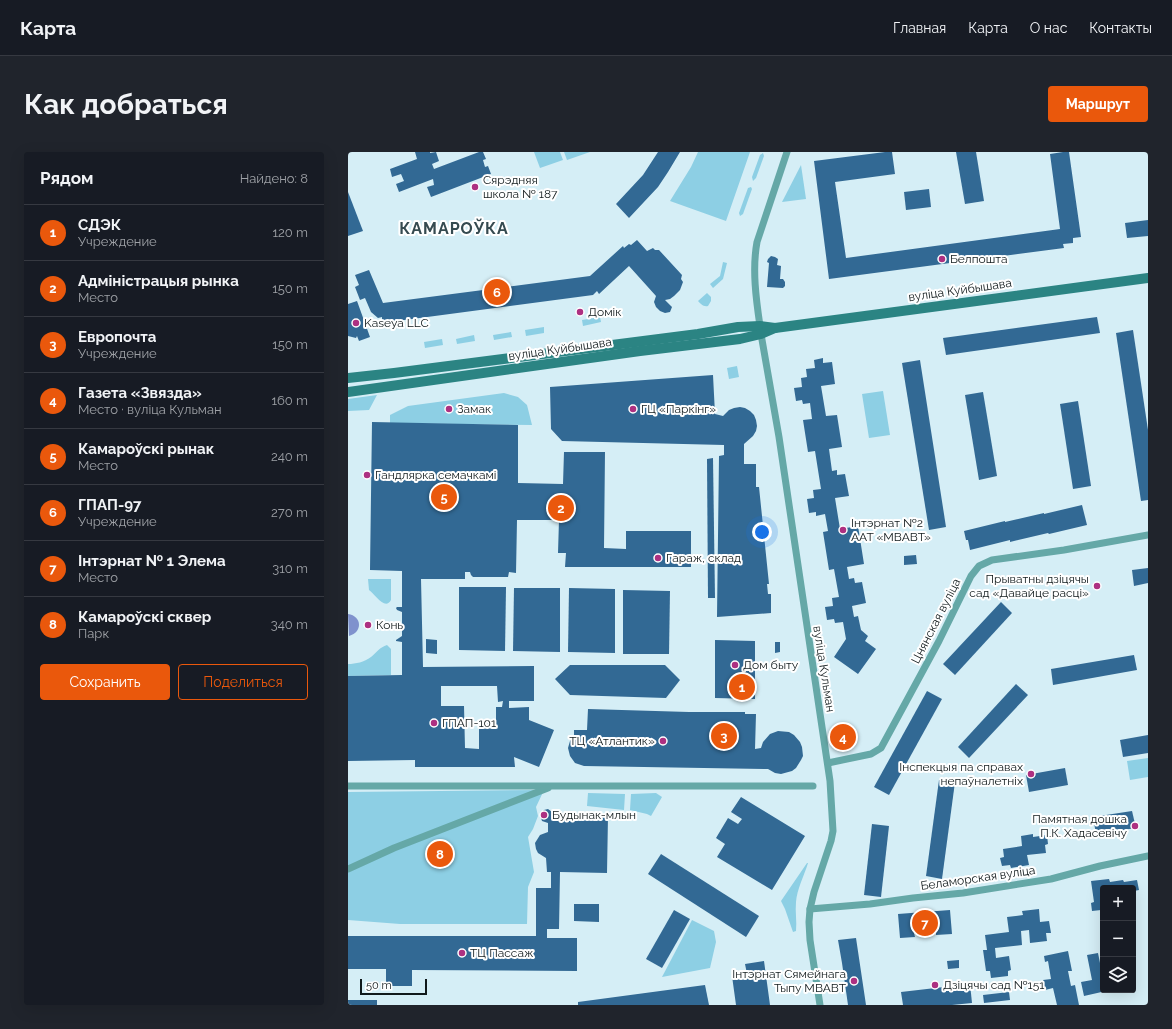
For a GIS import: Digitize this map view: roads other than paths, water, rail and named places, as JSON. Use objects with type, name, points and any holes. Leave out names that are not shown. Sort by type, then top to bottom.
[{"type":"main road","name":"вуліца Куйбышава","points":[[348,378],[394,374],[738,328],[761,330],[1148,278]]},
{"type":"main road","name":"вуліца Куйбышава","points":[[348,392],[640,351],[740,339],[761,330]]},
{"type":"street","name":"вуліца Кульман","points":[[787,152],[757,242],[755,250],[755,278],[761,330],[779,437],[830,781],[833,831],[814,892],[809,922],[810,940],[820,1005]]},
{"type":"street","name":"Цнянская вуліца","points":[[828,763],[871,754],[881,748],[939,641],[971,576],[979,566],[992,560],[1064,550],[1148,535]]},
{"type":"street","points":[[348,786],[813,786]]},
{"type":"street","points":[[348,869],[394,848],[552,786]]},
{"type":"street","name":"Беламорская вуліца","points":[[810,909],[870,904],[978,891],[1051,879],[1100,866],[1148,856]]},
{"type":"place","name":"Сярэдняя школа № 187","points":[[475,187]]},
{"type":"place","name":"Белпошта","points":[[942,259]]},
{"type":"place","name":"ГПАП-97","points":[[497,292]]},
{"type":"place","name":"Домік","points":[[580,312]]},
{"type":"place","name":"Kaseya LLC","points":[[356,323]]},
{"type":"place","name":"Замак","points":[[449,409]]},
{"type":"place","name":"ГЦ «Паркінг»","points":[[633,409]]},
{"type":"place","name":"Гандлярка семачкамі","points":[[367,475]]},
{"type":"place","name":"Камароўскі рынак","points":[[444,497]]},
{"type":"place","name":"Адміністрацыя рынка","points":[[561,508]]},
{"type":"place","name":"Інтэрнат №2 ААТ «МВАВТ»","points":[[843,530]]},
{"type":"place","name":"Гараж, склад","points":[[658,558]]},
{"type":"place","name":"Прыватны дзіцячы сад «Давайце расці»","points":[[1097,586]]},
{"type":"place","name":"Конь","points":[[368,625]]},
{"type":"place","name":"Дом быту","points":[[735,665]]},
{"type":"place","name":"СДЭК","points":[[742,687]]},
{"type":"place","name":"ГПАП-101","points":[[434,723]]},
{"type":"place","name":"Европочта","points":[[724,736]]},
{"type":"place","name":"Газета «Звязда»","points":[[843,737]]},
{"type":"place","name":"ТЦ «Атлантик»","points":[[663,741]]},
{"type":"place","name":"Інспекцыя па справах непаўналетніх","points":[[1031,774]]},
{"type":"place","name":"Будынак-млын","points":[[544,815]]},
{"type":"place","name":"Памятная дошка П.К. Хадасевічу","points":[[1135,826]]},
{"type":"place","name":"Камароўскі сквер","points":[[440,854]]},
{"type":"place","name":"Інтэрнат № 1 Элема","points":[[925,923]]},
{"type":"place","name":"ТЦ Пассаж","points":[[462,953]]},
{"type":"place","name":"Інтэрнат Сямейнага Тыпу МВАВТ","points":[[854,981]]},
{"type":"place","name":"Дзіцячы сад №151","points":[[935,985]]},
{"type":"district","name":"КАМАРОЎКА","points":[[454,228]]}]
